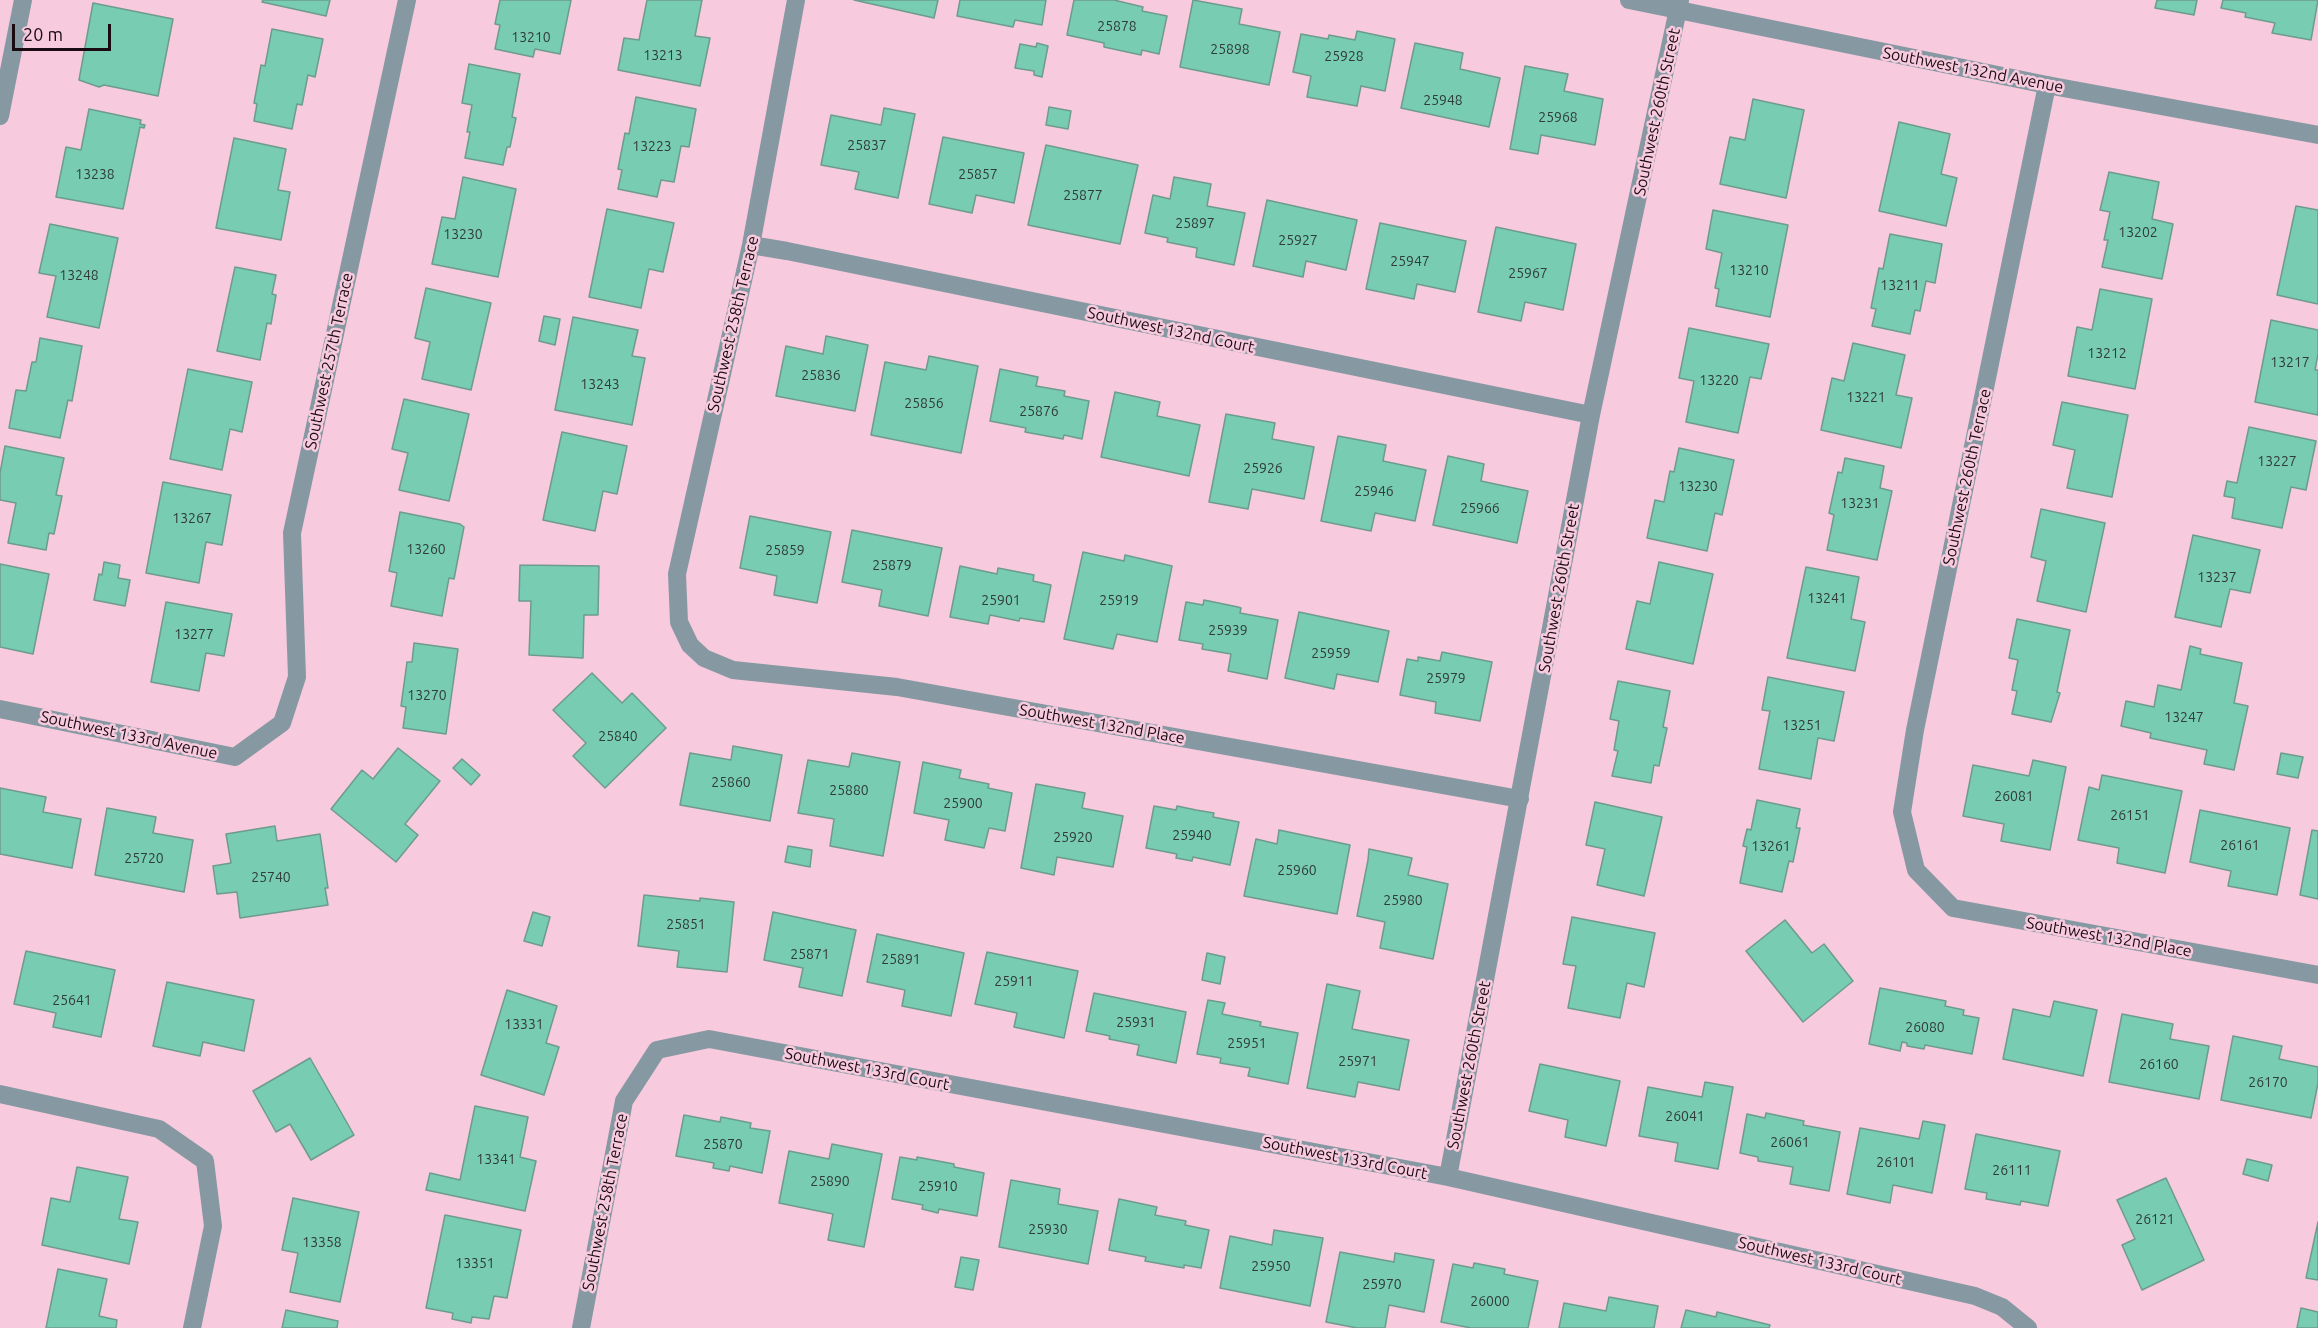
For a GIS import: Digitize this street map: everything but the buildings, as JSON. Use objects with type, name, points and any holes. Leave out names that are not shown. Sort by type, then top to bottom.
[{"type":"street","points":[[0,116],[23,0]]},
{"type":"street","name":"Southwest 257th Terrace","points":[[282,723],[297,677],[292,534],[407,0]]},
{"type":"street","name":"Southwest 258th Terrace","points":[[690,645],[679,622],[677,574],[752,245],[796,0]]},
{"type":"street","name":"Southwest 132nd Avenue","points":[[1629,0],[1680,5],[2047,85],[2318,135]]},
{"type":"street","name":"Southwest 260th Street","points":[[1448,1177],[1591,416],[1680,5]]},
{"type":"street","name":"Southwest 260th Terrace","points":[[1916,870],[1902,812],[1915,730],[2047,85]]},
{"type":"street","name":"Southwest 132nd Court","points":[[752,245],[1591,416]]},
{"type":"street","name":"Southwest 132nd Place","points":[[690,645],[704,658],[733,670],[897,687],[1520,799]]},
{"type":"street","name":"Southwest 133rd Avenue","points":[[0,709],[235,757],[282,723]]},
{"type":"street","name":"Southwest 132nd Place","points":[[1916,870],[1953,908],[2318,975]]},
{"type":"street","name":"Southwest 133rd Court","points":[[657,1050],[709,1039],[1448,1177],[1975,1296],[2002,1307],[2025,1325]]},
{"type":"street","name":"Southwest 258th Terrace","points":[[581,1328],[624,1101],[657,1050]]},
{"type":"street","points":[[0,1095],[159,1129],[205,1161],[213,1226],[192,1328]]}]
